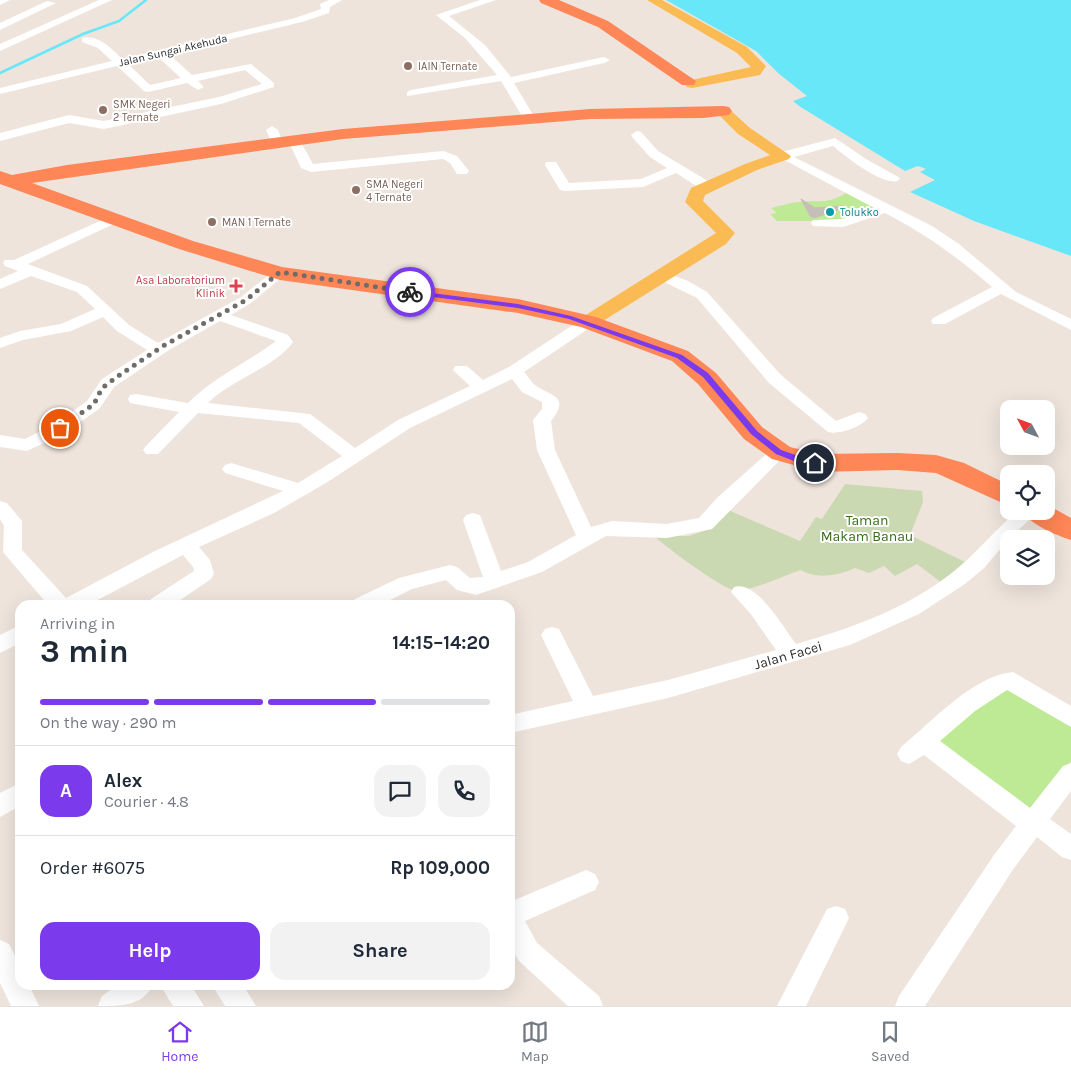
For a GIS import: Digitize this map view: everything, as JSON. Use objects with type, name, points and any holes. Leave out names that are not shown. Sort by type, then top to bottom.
[{"type":"highway","points":[[546,0],[588,16],[609,28],[690,83],[723,111]]},
{"type":"highway","points":[[5,179],[281,138],[528,124],[590,114],[703,113],[723,111]]},
{"type":"highway","points":[[5,179],[186,245],[280,272],[518,306],[588,322],[680,356],[692,363],[706,375],[754,432],[779,452],[797,459],[839,465],[917,462],[937,464],[952,469],[1000,493]]},
{"type":"highway","points":[[1053,520],[1071,530]]},
{"type":"main road","points":[[653,0],[742,50],[759,66],[755,72],[690,83]]},
{"type":"main road","points":[[723,111],[744,131],[783,156]]},
{"type":"main road","points":[[588,322],[720,240],[726,233],[694,202],[697,192],[706,186],[783,156]]},
{"type":"street","points":[[0,2],[5,0]]},
{"type":"street","points":[[0,48],[107,0]]},
{"type":"street","name":"Jalan Sungai Akehuda","points":[[166,57],[317,18],[326,11],[324,6],[337,0]]},
{"type":"street","points":[[491,0],[437,13],[474,38],[506,79],[528,124]]},
{"type":"street","points":[[0,27],[51,4]]},
{"type":"street","points":[[123,66],[268,39]]},
{"type":"street","points":[[0,137],[69,119],[104,125],[212,102],[266,88],[270,83],[247,66],[148,89],[102,46],[86,40]]},
{"type":"street","points":[[166,57],[212,102]]},
{"type":"street","points":[[411,94],[506,79],[604,60]]},
{"type":"street","name":"Jalan Sungai Akehuda","points":[[0,91],[123,66]]},
{"type":"street","points":[[637,135],[654,154],[706,186]]},
{"type":"street","points":[[281,138],[311,168],[443,155],[450,156],[457,161],[462,171]]},
{"type":"street","points":[[783,156],[835,142],[862,162],[893,178]]},
{"type":"street","points":[[783,156],[886,208],[949,243],[1001,288],[1030,306],[1071,325]]},
{"type":"street","points":[[551,165],[565,187],[643,183],[677,168]]},
{"type":"street","points":[[818,223],[843,223],[886,208]]},
{"type":"street","points":[[0,285],[18,266],[113,219]]},
{"type":"street","points":[[18,266],[82,289],[123,328],[158,350]]},
{"type":"street","points":[[0,441],[27,445],[44,438],[85,412],[94,404],[99,393],[108,384],[158,350],[246,300],[280,272]]},
{"type":"street","points":[[661,275],[683,284],[702,295],[775,379],[838,431],[858,418]]},
{"type":"street","points":[[939,321],[1001,288]]},
{"type":"street","points":[[0,343],[20,336],[65,328],[106,310]]},
{"type":"street","points":[[152,450],[212,389],[261,360],[285,342],[282,338],[218,316]]},
{"type":"street","points":[[80,600],[160,557],[267,508],[300,490],[404,424],[515,370],[588,322]]},
{"type":"street","points":[[461,370],[482,387]]},
{"type":"street","points":[[515,370],[528,388],[551,400],[550,410],[542,420],[546,450],[586,537]]},
{"type":"street","points":[[136,399],[192,408],[304,418],[353,456]]},
{"type":"street","points":[[372,600],[406,583],[445,573],[455,575],[469,587],[495,581],[535,567],[601,530],[612,528],[668,531],[705,524],[725,502],[779,452]]},
{"type":"street","points":[[231,469],[300,490]]},
{"type":"street","points":[[0,508],[14,523],[15,534],[6,548],[13,552],[56,600]]},
{"type":"street","points":[[473,520],[495,581]]},
{"type":"street","name":"Jalan Facei","points":[[515,723],[668,689],[843,639],[912,608],[958,580],[982,558],[999,537],[1019,520]]},
{"type":"street","points":[[165,600],[204,574],[203,565],[186,546]]},
{"type":"street","points":[[741,592],[757,607],[791,654]]},
{"type":"street","points":[[552,635],[587,706]]},
{"type":"street","points":[[0,645],[15,636]]},
{"type":"street","points":[[1071,718],[1013,680],[1007,680],[998,683],[953,716],[917,748],[1071,849]]},
{"type":"street","points":[[908,1006],[1032,822],[1071,774]]},
{"type":"street","points":[[0,806],[15,796]]},
{"type":"street","points":[[515,913],[586,882]]},
{"type":"street","points":[[791,1006],[836,918]]},
{"type":"street","points":[[515,930],[528,952],[589,1006]]},
{"type":"street","points":[[3,969],[15,989]]},
{"type":"street","points":[[15,990],[25,1006]]},
{"type":"street","points":[[112,1006],[133,990]]},
{"type":"street","points":[[178,990],[190,1006]]},
{"type":"street","points":[[230,990],[242,1006]]},
{"type":"green space","points":[[848,192],[882,207],[841,221],[777,221],[770,214],[777,213],[771,208],[798,202],[828,201]]},
{"type":"green space","name":"Taman Makam Banau","points":[[845,484],[922,491],[923,502],[910,535],[967,563],[942,583],[917,564],[895,576],[884,566],[869,573],[855,568],[842,573],[821,576],[801,570],[758,586],[734,590],[727,588],[706,575],[654,536],[689,536],[713,528],[728,510],[800,541],[816,517],[822,519]]},
{"type":"green space","points":[[1007,683],[1071,725],[1071,761],[1026,817],[928,743]]},
{"type":"water","points":[[666,0],[1071,0],[1071,256],[974,221],[910,192],[935,180],[920,172],[926,169],[918,166],[905,171],[799,106],[793,101],[807,96],[778,73],[756,51]]},
{"type":"building","points":[[801,199],[815,208],[843,206],[843,208],[814,218],[810,216]]},
{"type":"waterway","points":[[0,73],[83,34],[119,21],[146,0]]},
{"type":"way so far","points":[[60,428],[85,412],[94,404],[102,388],[121,374],[163,346],[246,300],[280,272],[410,292]]},
{"type":"place","name":"IAIN Ternate","points":[[408,66]]},
{"type":"place","name":"SMK Negeri 2 Ternate","points":[[103,110]]},
{"type":"place","name":"SMA Negeri 4 Ternate","points":[[356,190]]},
{"type":"place","name":"Tolukko","points":[[830,212]]},
{"type":"place","name":"MAN 1 Ternate","points":[[212,222]]},
{"type":"place","name":"Asa Laboratorium Klinik","points":[[236,286]]},
{"type":"route","points":[[410,292],[518,306],[588,322],[680,356],[706,375],[754,432],[779,452],[815,463]]}]
